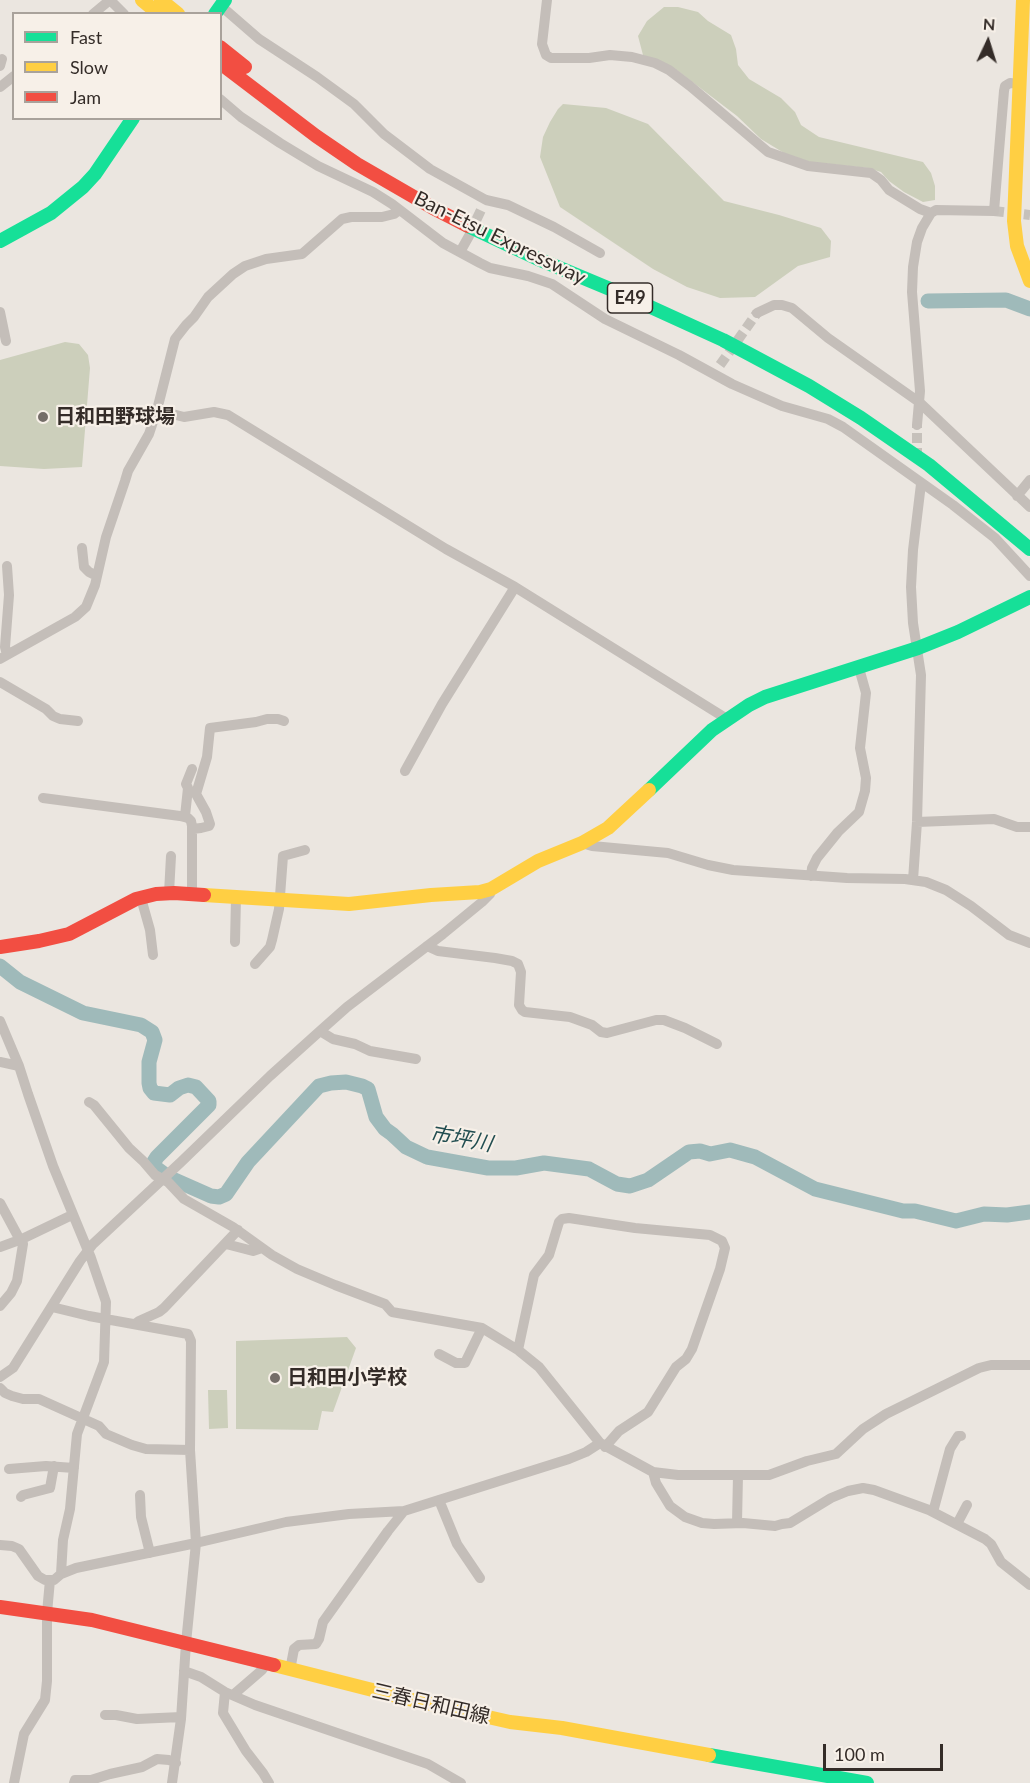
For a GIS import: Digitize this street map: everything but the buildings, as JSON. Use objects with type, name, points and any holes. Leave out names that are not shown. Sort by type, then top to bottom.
[{"type":"main road","points":[[142,0],[157,12]]},
{"type":"main road","points":[[161,0],[176,12]]},
{"type":"main road","points":[[1023,0],[1014,221],[1017,246],[1030,281]]},
{"type":"main road","name":"Ban-Etsu Expressway","points":[[222,49],[322,126],[439,198],[543,248],[689,310],[814,374],[909,436],[1030,533]]},
{"type":"main road","name":"Ban-Etsu Expressway","points":[[222,65],[357,164],[433,208],[529,255],[723,340],[809,386],[861,418],[929,465],[1030,549]]},
{"type":"main road","points":[[0,241],[51,213],[83,187],[132,120]]},
{"type":"main road","points":[[0,946],[69,934],[141,898],[156,894],[355,904],[491,889],[538,861],[582,843],[608,828],[712,730],[742,708],[765,697],[918,648],[958,632],[1030,597]]},
{"type":"main road","name":"三春日和田線","points":[[0,1607],[92,1620],[404,1698],[510,1722],[562,1728],[867,1783]]},
{"type":"street","points":[[95,12],[110,0],[122,12]]},
{"type":"street","points":[[548,0],[542,44],[546,55],[550,58],[610,55],[661,65],[690,86],[768,152],[808,166],[871,173],[889,190],[931,213]]},
{"type":"street","points":[[220,6],[259,39],[354,104],[384,134],[430,169],[483,205],[508,206],[555,227],[600,253]]},
{"type":"street","points":[[0,87],[12,78]]},
{"type":"street","points":[[917,425],[920,391],[912,292],[913,267],[920,235],[931,213],[939,210],[994,211],[1004,91],[1007,85],[1020,84]]},
{"type":"street","points":[[222,101],[241,117],[280,143],[318,166],[373,192],[443,243],[490,268],[552,284],[605,319],[679,355],[717,370],[732,384],[782,406],[828,419],[917,476],[995,538],[1030,576]]},
{"type":"street","points":[[4,657],[79,614],[91,598],[106,537],[124,481],[149,434],[158,410],[175,339],[195,317],[208,297],[245,266],[266,259],[302,254],[342,219],[382,217],[399,210]]},
{"type":"street","points":[[460,252],[469,236]]},
{"type":"street","points":[[757,313],[774,305],[792,308],[828,338],[919,402],[1030,507]]},
{"type":"street","points":[[0,312],[6,341]]},
{"type":"street","points":[[158,410],[184,417],[214,412],[228,415],[446,549],[515,587],[728,719]]},
{"type":"street","points":[[913,880],[921,675],[913,623],[911,587],[917,476]]},
{"type":"street","points":[[1017,496],[1030,480]]},
{"type":"street","points":[[82,548],[84,567],[97,576]]},
{"type":"street","points":[[4,657],[9,595],[7,566]]},
{"type":"street","points":[[405,771],[442,704],[515,587]]},
{"type":"street","points":[[811,876],[817,858],[838,832],[859,812],[865,791],[866,778],[860,748],[866,693],[859,668]]},
{"type":"street","points":[[0,682],[46,709],[53,716],[78,721]]},
{"type":"street","points":[[192,829],[210,824],[205,808],[196,794],[207,757],[210,728],[267,719],[284,721]]},
{"type":"street","points":[[185,816],[188,788],[186,784],[192,769]]},
{"type":"street","points":[[44,798],[185,816],[191,820],[192,829],[192,895]]},
{"type":"street","points":[[917,822],[994,819],[1017,827],[1030,827]]},
{"type":"street","points":[[582,843],[592,846],[668,853],[708,866],[733,870],[926,882],[946,890],[971,906],[1002,931],[1030,943]]},
{"type":"street","points":[[255,964],[271,944],[280,901],[283,856],[305,850]]},
{"type":"street","points":[[170,893],[171,856]]},
{"type":"street","points":[[0,1377],[13,1368],[88,1251],[320,1030],[482,902],[490,894],[491,889]]},
{"type":"street","points":[[141,898],[150,930],[153,955]]},
{"type":"street","points":[[235,942],[236,898]]},
{"type":"street","points":[[427,946],[438,951],[495,958],[518,964],[521,972],[519,1005],[525,1012],[570,1017],[592,1025],[601,1032],[664,1020],[717,1044]]},
{"type":"street","points":[[0,1021],[20,1066],[35,1114],[106,1302],[102,1369],[77,1434],[70,1509],[63,1540],[61,1574]]},
{"type":"street","points":[[320,1030],[333,1039],[355,1044],[370,1051],[416,1059]]},
{"type":"street","points":[[0,1062],[20,1066]]},
{"type":"street","points":[[88,1102],[94,1105],[130,1150],[155,1175],[168,1182],[184,1199],[238,1230],[297,1269],[334,1286],[385,1304],[392,1312],[482,1328],[518,1350],[539,1367],[602,1445],[652,1472],[678,1475],[769,1475],[807,1461],[836,1454],[863,1429],[886,1414],[979,1368],[991,1365],[1030,1365]]},
{"type":"street","points":[[0,1203],[22,1244],[17,1281],[0,1306]]},
{"type":"street","points":[[0,1247],[21,1240],[72,1215]]},
{"type":"street","points":[[0,1545],[19,1549],[38,1576],[50,1580],[57,1579],[61,1574],[76,1568],[286,1522],[349,1514],[405,1511],[569,1459],[602,1445],[648,1412],[676,1367],[686,1359],[692,1349],[720,1269],[725,1248],[722,1240],[710,1235],[562,1219],[559,1222],[549,1255],[534,1275],[518,1350]]},
{"type":"street","points":[[135,1324],[162,1310],[238,1230]]},
{"type":"street","points":[[226,1244],[253,1251],[262,1248]]},
{"type":"street","points":[[52,1307],[188,1334],[191,1341],[190,1450],[196,1543],[181,1717],[172,1783]]},
{"type":"street","points":[[439,1354],[456,1363],[465,1363],[482,1328]]},
{"type":"street","points":[[0,1388],[12,1396],[39,1399],[99,1426],[106,1434],[140,1448],[190,1450]]},
{"type":"street","points":[[933,1512],[950,1449],[958,1436],[961,1436]]},
{"type":"street","points":[[9,1469],[34,1466],[74,1468]]},
{"type":"street","points":[[21,1497],[50,1488],[54,1466]]},
{"type":"street","points":[[652,1472],[670,1506],[685,1517],[708,1524],[737,1523],[775,1526],[790,1523],[831,1498],[848,1491],[863,1488],[874,1490],[933,1512],[988,1542],[1001,1562],[1030,1585]]},
{"type":"street","points":[[737,1523],[738,1475]]},
{"type":"street","points":[[140,1495],[141,1517],[150,1553]]},
{"type":"street","points":[[439,1500],[457,1544],[480,1578]]},
{"type":"street","points":[[957,1524],[967,1505]]},
{"type":"street","points":[[290,1670],[294,1648],[299,1645],[316,1644],[322,1622],[405,1511]]},
{"type":"street","points":[[14,1783],[24,1734],[45,1700],[50,1580]]},
{"type":"street","points":[[266,1664],[262,1670],[229,1694],[223,1713],[269,1783]]},
{"type":"street","points":[[184,1671],[201,1677],[229,1694],[255,1705],[428,1764],[461,1783]]},
{"type":"street","points":[[105,1715],[142,1719],[181,1717]]},
{"type":"street","points":[[74,1783],[75,1780],[91,1780],[142,1767],[158,1759],[176,1763]]},
{"type":"green space","points":[[664,7],[678,7],[698,12],[731,35],[738,65],[749,79],[781,98],[795,112],[801,125],[819,137],[923,162],[931,173],[935,186],[935,200],[923,202],[904,192],[881,172],[868,168],[810,162],[784,153],[761,139],[737,116],[678,71],[643,55],[638,36],[647,21]]},
{"type":"green space","points":[[563,104],[606,108],[648,124],[724,201],[821,228],[831,241],[830,257],[798,266],[755,297],[720,298],[687,287],[653,269],[560,207],[540,157],[543,137]]},
{"type":"green space","name":"日和田野球場","points":[[65,342],[79,344],[88,355],[90,368],[82,467],[44,469],[0,466],[0,360]]},
{"type":"green space","points":[[347,1337],[356,1348],[333,1412],[322,1411],[318,1430],[236,1429],[236,1341]]},
{"type":"green space","points":[[208,1390],[227,1390],[228,1428],[209,1429]]},
{"type":"waterway","points":[[928,301],[1006,300],[1030,309]]},
{"type":"waterway","name":"市坪川","points":[[0,966],[20,982],[83,1013],[141,1025],[152,1032],[155,1040],[149,1062],[149,1083],[154,1093],[170,1095],[188,1085],[196,1087],[209,1101],[209,1105],[157,1157],[152,1165],[168,1177],[211,1196],[219,1197],[226,1194],[248,1162],[319,1086],[346,1082],[368,1089],[376,1117],[385,1129],[406,1147],[427,1157],[488,1168],[516,1168],[544,1163],[589,1169],[617,1184],[630,1186],[648,1180],[689,1152],[700,1151],[710,1154],[730,1150],[755,1157],[815,1189],[903,1211],[915,1211],[956,1221],[984,1214],[1007,1215],[1030,1212]]},
{"type":"tunnel","points":[[470,233],[481,210]]},
{"type":"tunnel","points":[[994,211],[1030,215]]},
{"type":"tunnel","points":[[720,365],[757,313]]},
{"type":"tunnel","points":[[917,425],[917,458]]},
{"type":"traffic: fast","points":[[216,12],[225,0]]},
{"type":"traffic: fast","points":[[0,241],[51,213],[83,187],[95,174],[132,120]]},
{"type":"traffic: fast","points":[[468,226],[723,340],[809,386],[861,418],[929,465],[1030,549]]},
{"type":"traffic: fast","points":[[649,790],[712,730],[749,705],[765,697],[918,648],[958,632],[1030,597]]},
{"type":"traffic: fast","points":[[709,1755],[867,1783]]},
{"type":"traffic: slow","points":[[142,0],[157,12]]},
{"type":"traffic: slow","points":[[161,0],[176,12]]},
{"type":"traffic: slow","points":[[1023,0],[1014,221],[1017,246],[1030,281]]},
{"type":"traffic: slow","points":[[204,895],[349,904],[480,892],[491,889],[538,861],[582,843],[608,828],[649,790]]},
{"type":"traffic: slow","points":[[274,1665],[510,1722],[562,1728],[709,1755]]},
{"type":"traffic: jam","points":[[222,49],[245,67]]},
{"type":"traffic: jam","points":[[222,65],[357,164],[468,226]]},
{"type":"traffic: jam","points":[[0,947],[69,934],[136,899],[156,894],[204,895]]},
{"type":"traffic: jam","points":[[0,1607],[92,1620],[274,1665]]},
{"type":"place","name":"日和田野球場","points":[[43,417]]},
{"type":"place","name":"日和田小学校","points":[[275,1378]]}]
